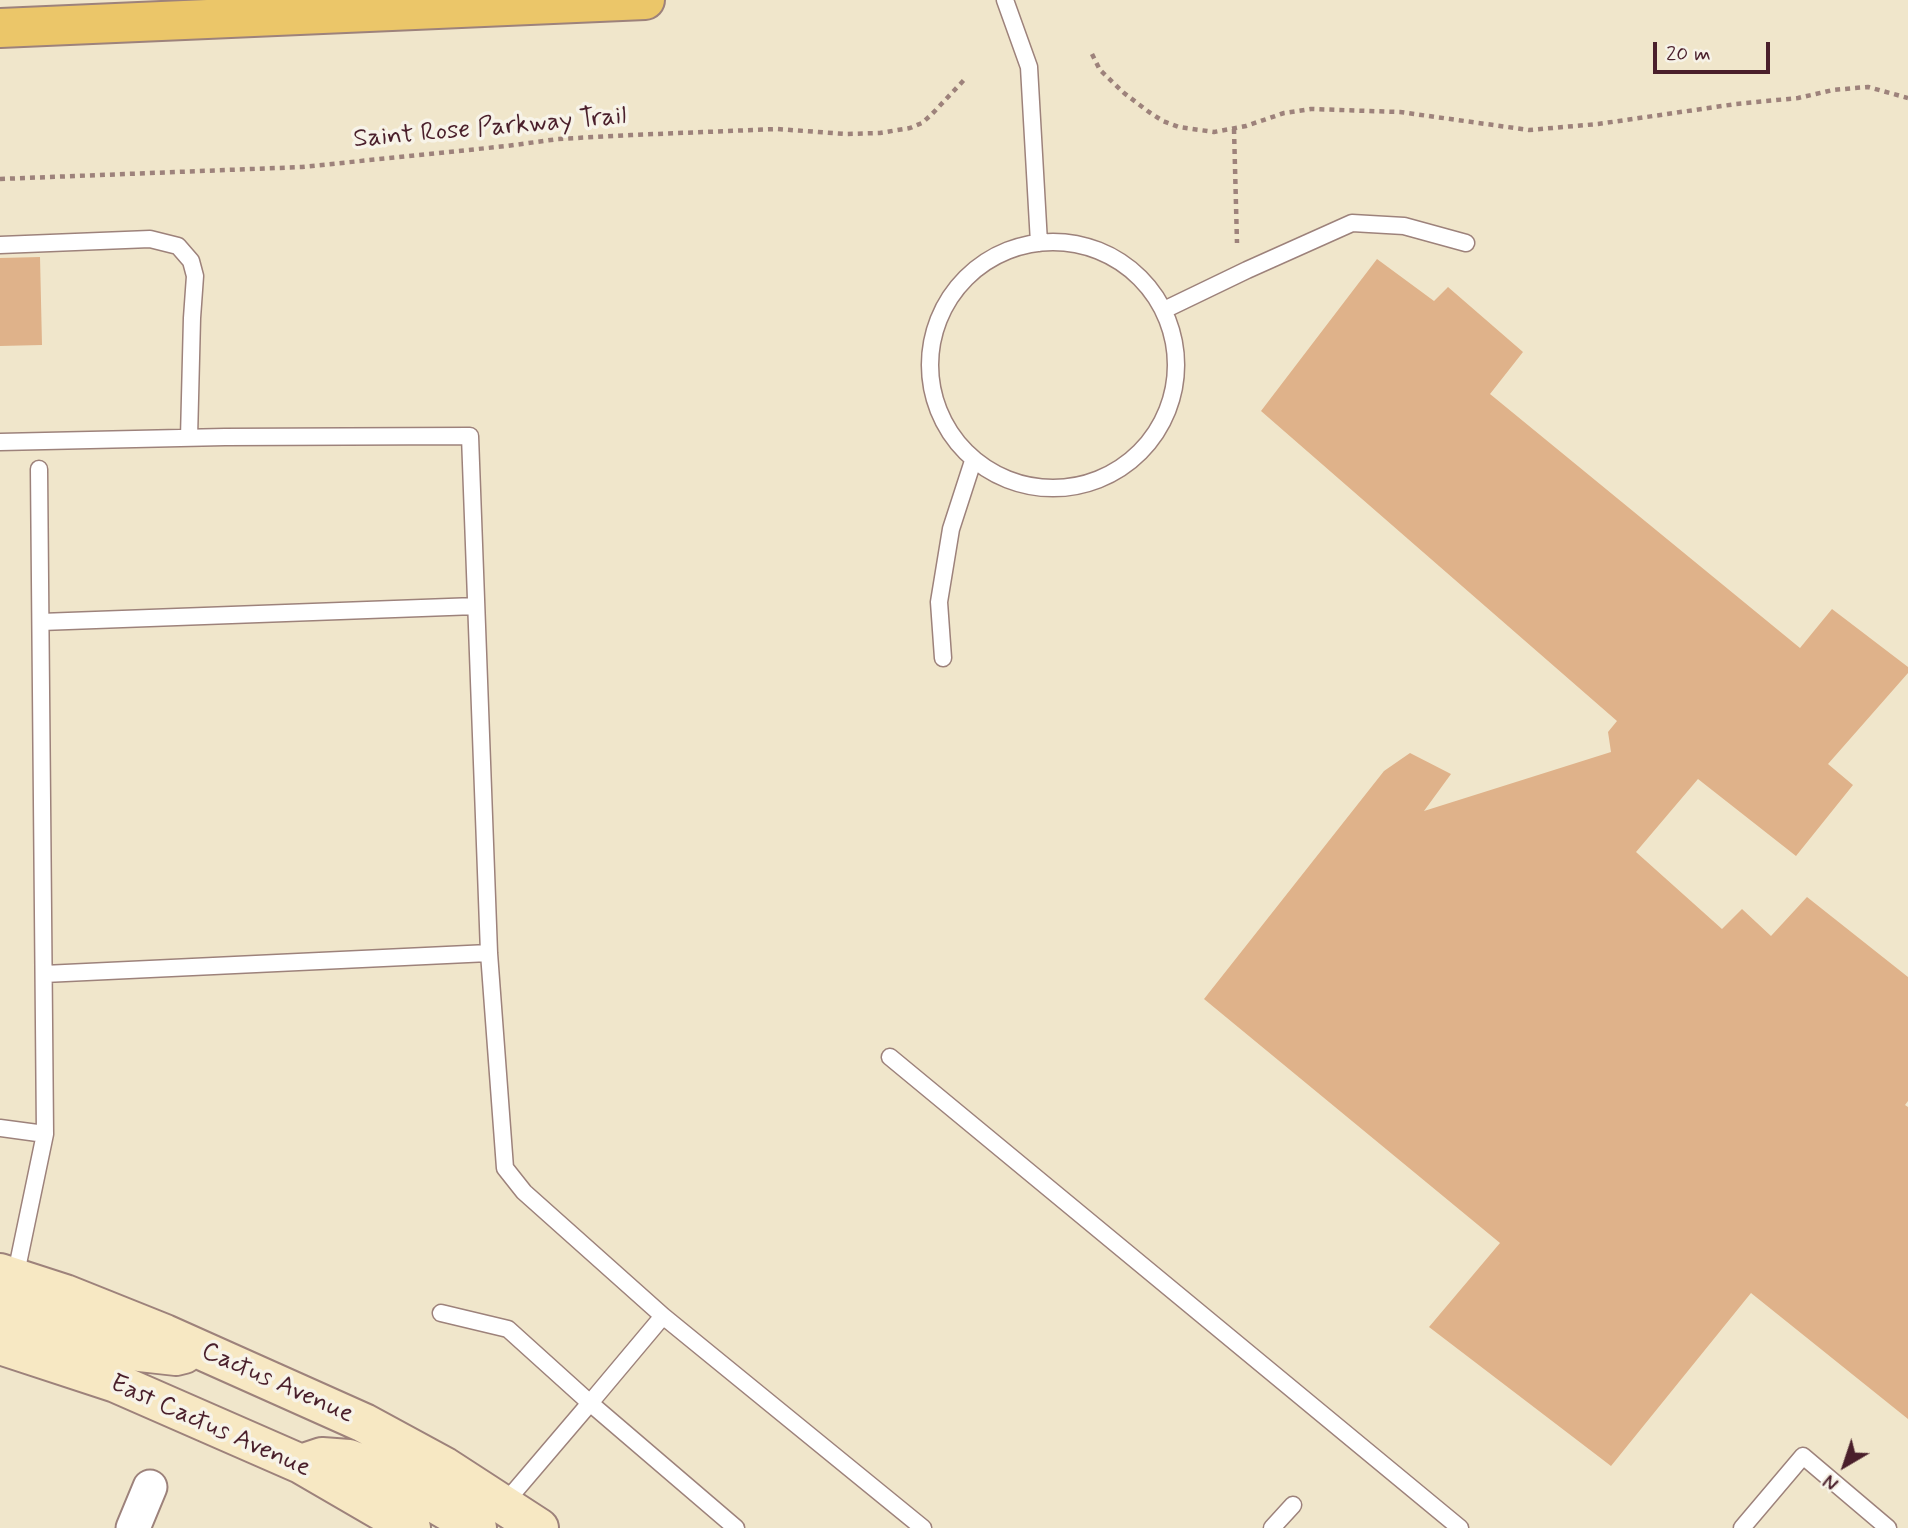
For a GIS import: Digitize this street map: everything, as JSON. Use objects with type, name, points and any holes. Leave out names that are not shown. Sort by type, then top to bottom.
[{"type":"highway","points":[[0,29],[645,0]]},
{"type":"main road","name":"Cactus Avenue","points":[[5,1287],[65,1294],[200,1349],[364,1423],[445,1467],[516,1523]]},
{"type":"main road","name":"East Cactus Avenue","points":[[0,1345],[117,1383],[301,1464],[411,1528]]},
{"type":"main road","points":[[301,1464],[322,1457],[349,1459],[516,1523]]},
{"type":"street","points":[[133,1528],[150,1487]]},
{"type":"lane","points":[[1006,0],[1029,67],[1039,243]]},
{"type":"lane","points":[[1164,310],[1352,223],[1404,226],[1466,243]]},
{"type":"lane","points":[[0,245],[150,239],[178,246],[191,261],[195,276],[189,438]]},
{"type":"lane","points":[[1068,242],[1106,253],[1139,276],[1164,310],[1176,350],[1174,393],[1158,432],[1130,463],[1093,483],[1051,490],[1010,482],[973,461],[947,431],[932,394],[928,354],[939,316],[960,282],[991,257],[1028,244],[1039,243],[1068,242]]},
{"type":"lane","points":[[0,442],[470,436],[489,953],[505,1168],[524,1192],[663,1316],[923,1528]]},
{"type":"lane","points":[[943,658],[939,602],[951,529],[973,461]]},
{"type":"lane","points":[[5,1287],[45,1134],[39,469]]},
{"type":"lane","points":[[41,622],[476,606]]},
{"type":"lane","points":[[44,974],[489,953]]},
{"type":"lane","points":[[890,1057],[1460,1528]]},
{"type":"lane","points":[[0,1128],[45,1134]]},
{"type":"lane","points":[[441,1313],[508,1329],[736,1528]]},
{"type":"lane","points":[[516,1523],[590,1403],[663,1316]]},
{"type":"lane","points":[[1742,1528],[1803,1456],[1888,1528]]},
{"type":"lane","points":[[1272,1528],[1293,1505]]},
{"type":"path","points":[[1092,54],[1100,70],[1124,93],[1163,121],[1179,127],[1214,132],[1234,129],[1284,113],[1311,109],[1400,112],[1529,130],[1598,124],[1855,88],[1868,87],[1908,99]]},
{"type":"path","name":"Saint Rose Parkway Trail","points":[[0,179],[302,167],[558,139],[777,129],[880,134],[922,123],[964,80]]},
{"type":"path","points":[[1234,129],[1237,248]]},
{"type":"building","points":[[40,257],[42,345],[0,346],[0,258]]},
{"type":"building","points":[[1377,259],[1434,301],[1448,287],[1523,352],[1490,394],[1800,648],[1832,609],[1908,667],[1908,673],[1828,764],[1853,785],[1796,856],[1698,779],[1636,852],[1722,929],[1742,909],[1771,936],[1807,897],[1908,977],[1908,1101],[1905,1105],[1908,1107],[1908,1419],[1751,1293],[1611,1466],[1429,1327],[1500,1243],[1204,999],[1384,771],[1410,753],[1451,774],[1424,811],[1611,752],[1608,732],[1617,721],[1261,411]]}]
